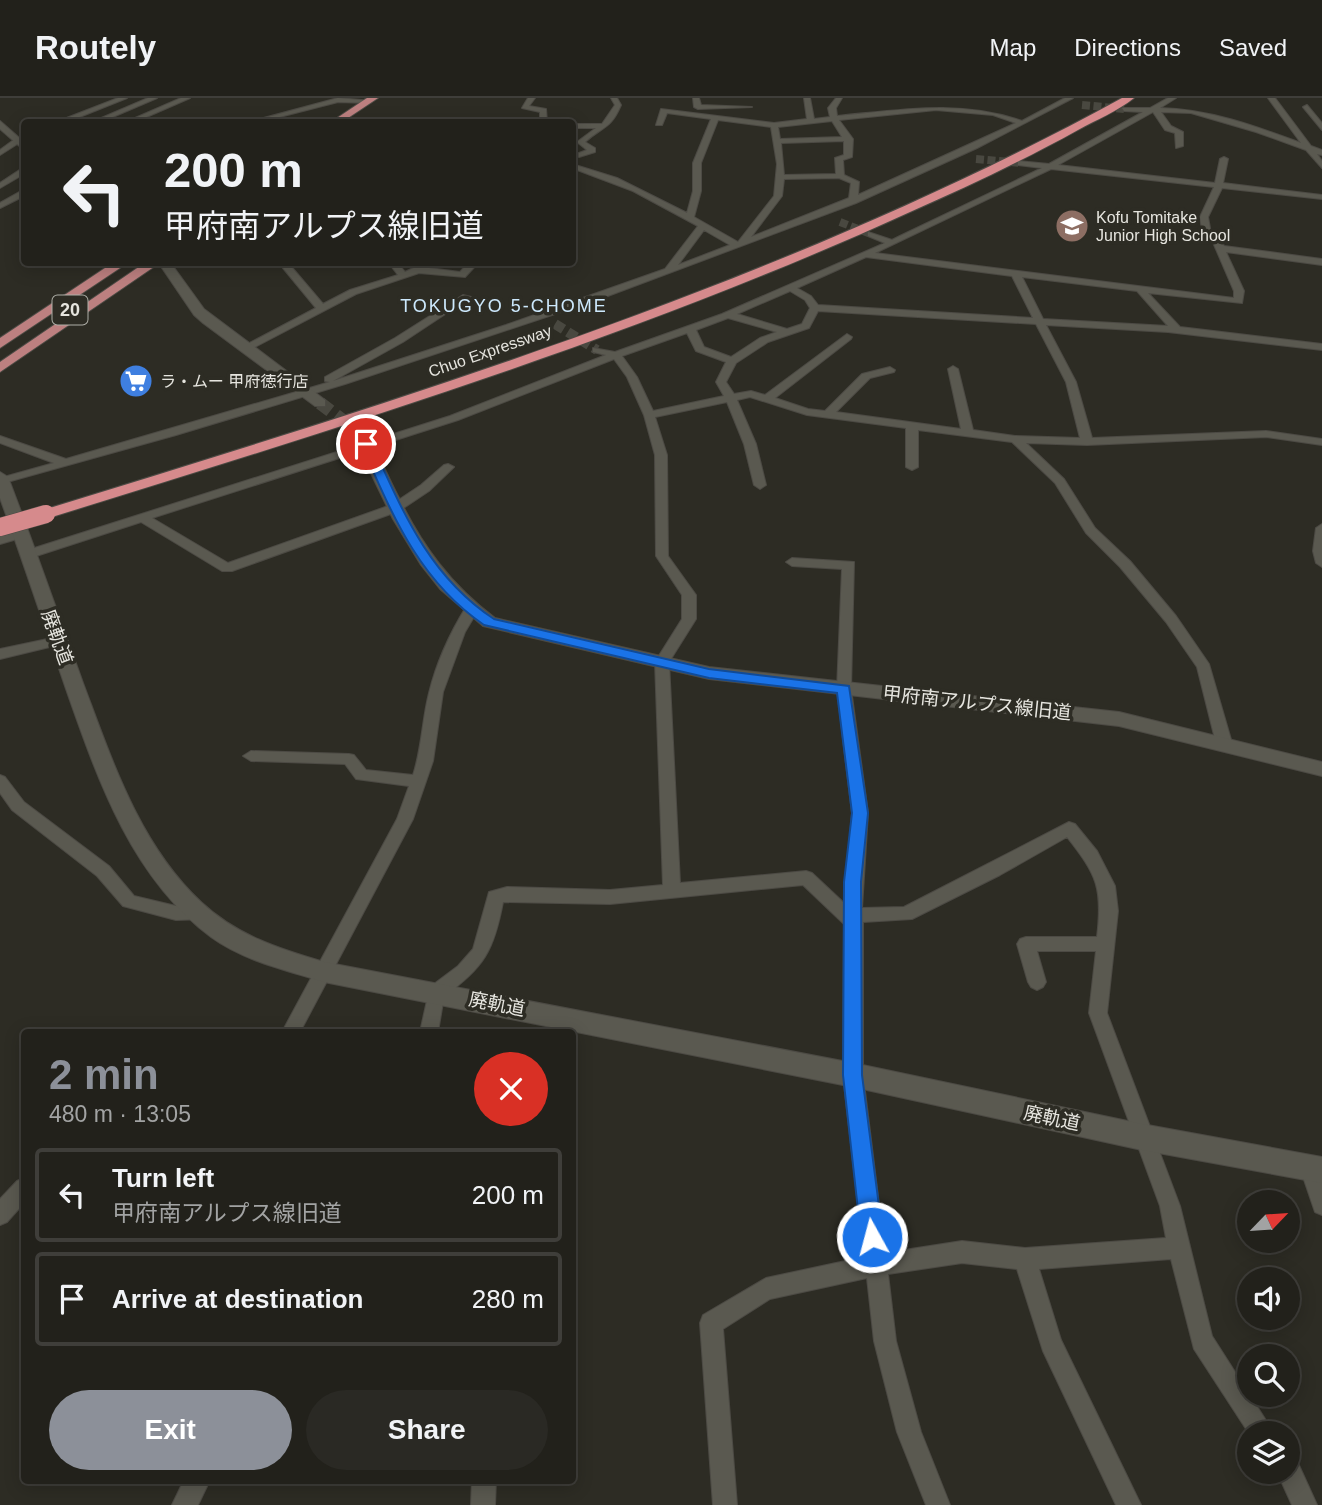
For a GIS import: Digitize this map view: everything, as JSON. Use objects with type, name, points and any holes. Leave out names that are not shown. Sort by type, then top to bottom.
[{"type":"highway","points":[[350,119],[384,98]]},
{"type":"highway","name":"Chuo Expressway","points":[[12,539],[44,508],[379,398],[663,299],[860,220],[926,191],[1111,98]]},
{"type":"highway","points":[[349,119],[371,99]]},
{"type":"highway","name":"Chuo Expressway","points":[[0,514],[44,508],[389,406],[545,353],[788,262],[1008,163],[1127,103]]},
{"type":"highway","points":[[0,335],[105,266]]},
{"type":"highway","name":"20","points":[[0,344],[118,266]]},
{"type":"highway","name":"20","points":[[0,357],[135,266]]},
{"type":"highway","points":[[0,368],[149,266]]},
{"type":"street","points":[[68,119],[124,98]]},
{"type":"street","points":[[103,119],[155,98]]},
{"type":"street","points":[[137,119],[187,98]]},
{"type":"street","points":[[532,98],[524,107],[544,110],[544,119]]},
{"type":"street","points":[[576,142],[605,126],[612,119],[618,104],[614,98]]},
{"type":"street","points":[[696,98],[698,107],[748,102],[749,121]]},
{"type":"street","points":[[807,98],[811,121]]},
{"type":"street","points":[[839,98],[832,108],[833,120],[849,139],[848,157],[839,158],[840,176]]},
{"type":"street","points":[[12,539],[143,518],[362,438],[454,418],[615,355],[728,315],[893,243],[1049,167],[1173,98]]},
{"type":"street","points":[[1270,98],[1322,166]]},
{"type":"street","points":[[265,119],[338,100],[371,99]]},
{"type":"street","points":[[1,479],[65,463],[543,318],[739,245],[826,216],[1065,100],[1082,105]]},
{"type":"street","points":[[1127,103],[1153,109],[1191,111],[1322,153]]},
{"type":"street","points":[[1307,107],[1322,128]]},
{"type":"street","points":[[659,123],[664,111],[774,125],[936,108],[994,113],[1022,123]]},
{"type":"street","points":[[1153,109],[1168,128],[1180,132],[1179,146]]},
{"type":"street","points":[[690,218],[697,191],[697,163],[715,118]]},
{"type":"street","points":[[0,124],[21,144],[0,153]]},
{"type":"street","points":[[739,245],[778,196],[781,164],[774,125]]},
{"type":"street","points":[[576,127],[605,126]]},
{"type":"street","points":[[1301,137],[1312,137]]},
{"type":"street","points":[[777,141],[849,139]]},
{"type":"street","points":[[576,142],[592,150],[582,155]]},
{"type":"street","points":[[953,156],[976,159]]},
{"type":"street","points":[[865,255],[1239,301],[1238,291],[1216,238],[1207,236],[1204,217],[1219,186],[1224,159]]},
{"type":"street","points":[[1021,163],[1322,197]]},
{"type":"street","points":[[576,168],[628,188],[739,245]]},
{"type":"street","points":[[0,186],[21,174]]},
{"type":"street","points":[[780,177],[840,176],[855,182],[853,201]]},
{"type":"street","points":[[0,206],[21,195]]},
{"type":"street","points":[[668,271],[703,226]]},
{"type":"street","points":[[871,234],[893,243]]},
{"type":"street","points":[[1219,248],[1322,262]]},
{"type":"street","points":[[167,266],[198,312],[320,403]]},
{"type":"street","points":[[286,266],[322,309]]},
{"type":"street","points":[[395,266],[404,276]]},
{"type":"street","points":[[245,348],[354,292],[427,266]]},
{"type":"street","points":[[419,270],[461,275],[471,266]]},
{"type":"street","points":[[1016,275],[1071,382],[1087,442]]},
{"type":"street","points":[[791,288],[808,298],[815,308]]},
{"type":"street","points":[[1141,290],[1177,330]]},
{"type":"street","points":[[304,392],[466,297]]},
{"type":"street","points":[[815,308],[1177,330],[1322,347]]},
{"type":"street","points":[[760,485],[754,448],[721,382],[732,361],[764,340],[806,326],[815,308]]},
{"type":"street","points":[[728,315],[788,333]]},
{"type":"street","points":[[543,318],[555,324]]},
{"type":"street","points":[[690,328],[700,349],[732,361]]},
{"type":"street","points":[[768,398],[847,337]]},
{"type":"street","points":[[597,349],[615,355],[632,377],[649,415],[661,455],[662,556],[690,595],[689,620],[662,662],[672,890]]},
{"type":"street","points":[[953,369],[968,433]]},
{"type":"street","points":[[827,415],[866,376],[890,370]]},
{"type":"street","points":[[649,415],[751,394],[807,412],[1015,439],[1087,442],[1266,434],[1322,442]]},
{"type":"street","points":[[912,426],[912,467]]},
{"type":"street","name":"甲府南アルプス線旧道","points":[[362,438],[417,550],[471,610],[489,622],[709,673],[1119,719],[1322,769]]},
{"type":"street","points":[[0,439],[65,463]]},
{"type":"street","points":[[1015,439],[1060,481],[1090,530],[1125,564],[1171,619],[1204,667],[1224,743]]},
{"type":"street","points":[[143,518],[227,568],[395,508],[425,488],[448,467]]},
{"type":"street","name":"廃軌道","points":[[1,479],[12,539],[57,641],[107,775],[130,824],[155,862],[199,914],[254,950],[324,972],[853,1075],[1142,1137],[1316,1169]]},
{"type":"street","points":[[1322,528],[1319,551],[1322,563]]},
{"type":"street","points":[[792,562],[849,565],[844,689],[860,813],[853,882],[853,1075],[885,1341],[909,1432],[938,1505]]},
{"type":"street","points":[[293,1029],[405,819],[425,761],[436,692],[458,632],[471,610]]},
{"type":"street","points":[[0,654],[57,641]]},
{"type":"street","points":[[251,756],[349,760],[361,775],[418,782]]},
{"type":"street","points":[[0,781],[18,806],[103,871],[130,901],[176,913],[199,914]]},
{"type":"street","points":[[430,1029],[436,992],[479,958],[488,936],[495,897],[507,894],[610,897],[806,878],[854,919],[906,914],[994,870],[1069,828],[1091,856],[1107,886],[1109,911],[1098,1013],[1142,1137],[1170,1206],[1202,1341],[1254,1421]]},
{"type":"street","points":[[1037,982],[1026,944],[1105,944]]},
{"type":"street","points":[[1316,1169],[1322,1206]]},
{"type":"street","points":[[0,1215],[21,1191]]},
{"type":"street","points":[[725,1505],[710,1323],[766,1289],[875,1265],[962,1252],[1026,1259],[1179,1248]]},
{"type":"street","points":[[1026,1259],[1051,1343],[1129,1505]]},
{"type":"street","points":[[184,1505],[196,1484]]},
{"type":"street","points":[[483,1505],[484,1484]]},
{"type":"street","points":[[1295,1484],[1305,1505]]},
{"type":"tunnel","points":[[1082,105],[1124,109]]},
{"type":"tunnel","points":[[976,159],[1021,163]]},
{"type":"tunnel","points":[[840,222],[871,234]]},
{"type":"tunnel","points":[[555,324],[597,350]]},
{"type":"tunnel","points":[[320,403],[358,432]]},
{"type":"place","name":"Kofu Tomitake Junior High School","points":[[1072,226]]},
{"type":"place","name":"ラ・ムー 甲府徳行店","points":[[136,381]]},
{"type":"district","name":"TOKUGYO 5-CHOME","points":[[504,306]]},
{"type":"route","points":[[366,444],[404,529],[417,550],[471,610],[489,622],[709,673],[844,689],[860,813],[853,882],[853,1075],[872,1237]]}]
